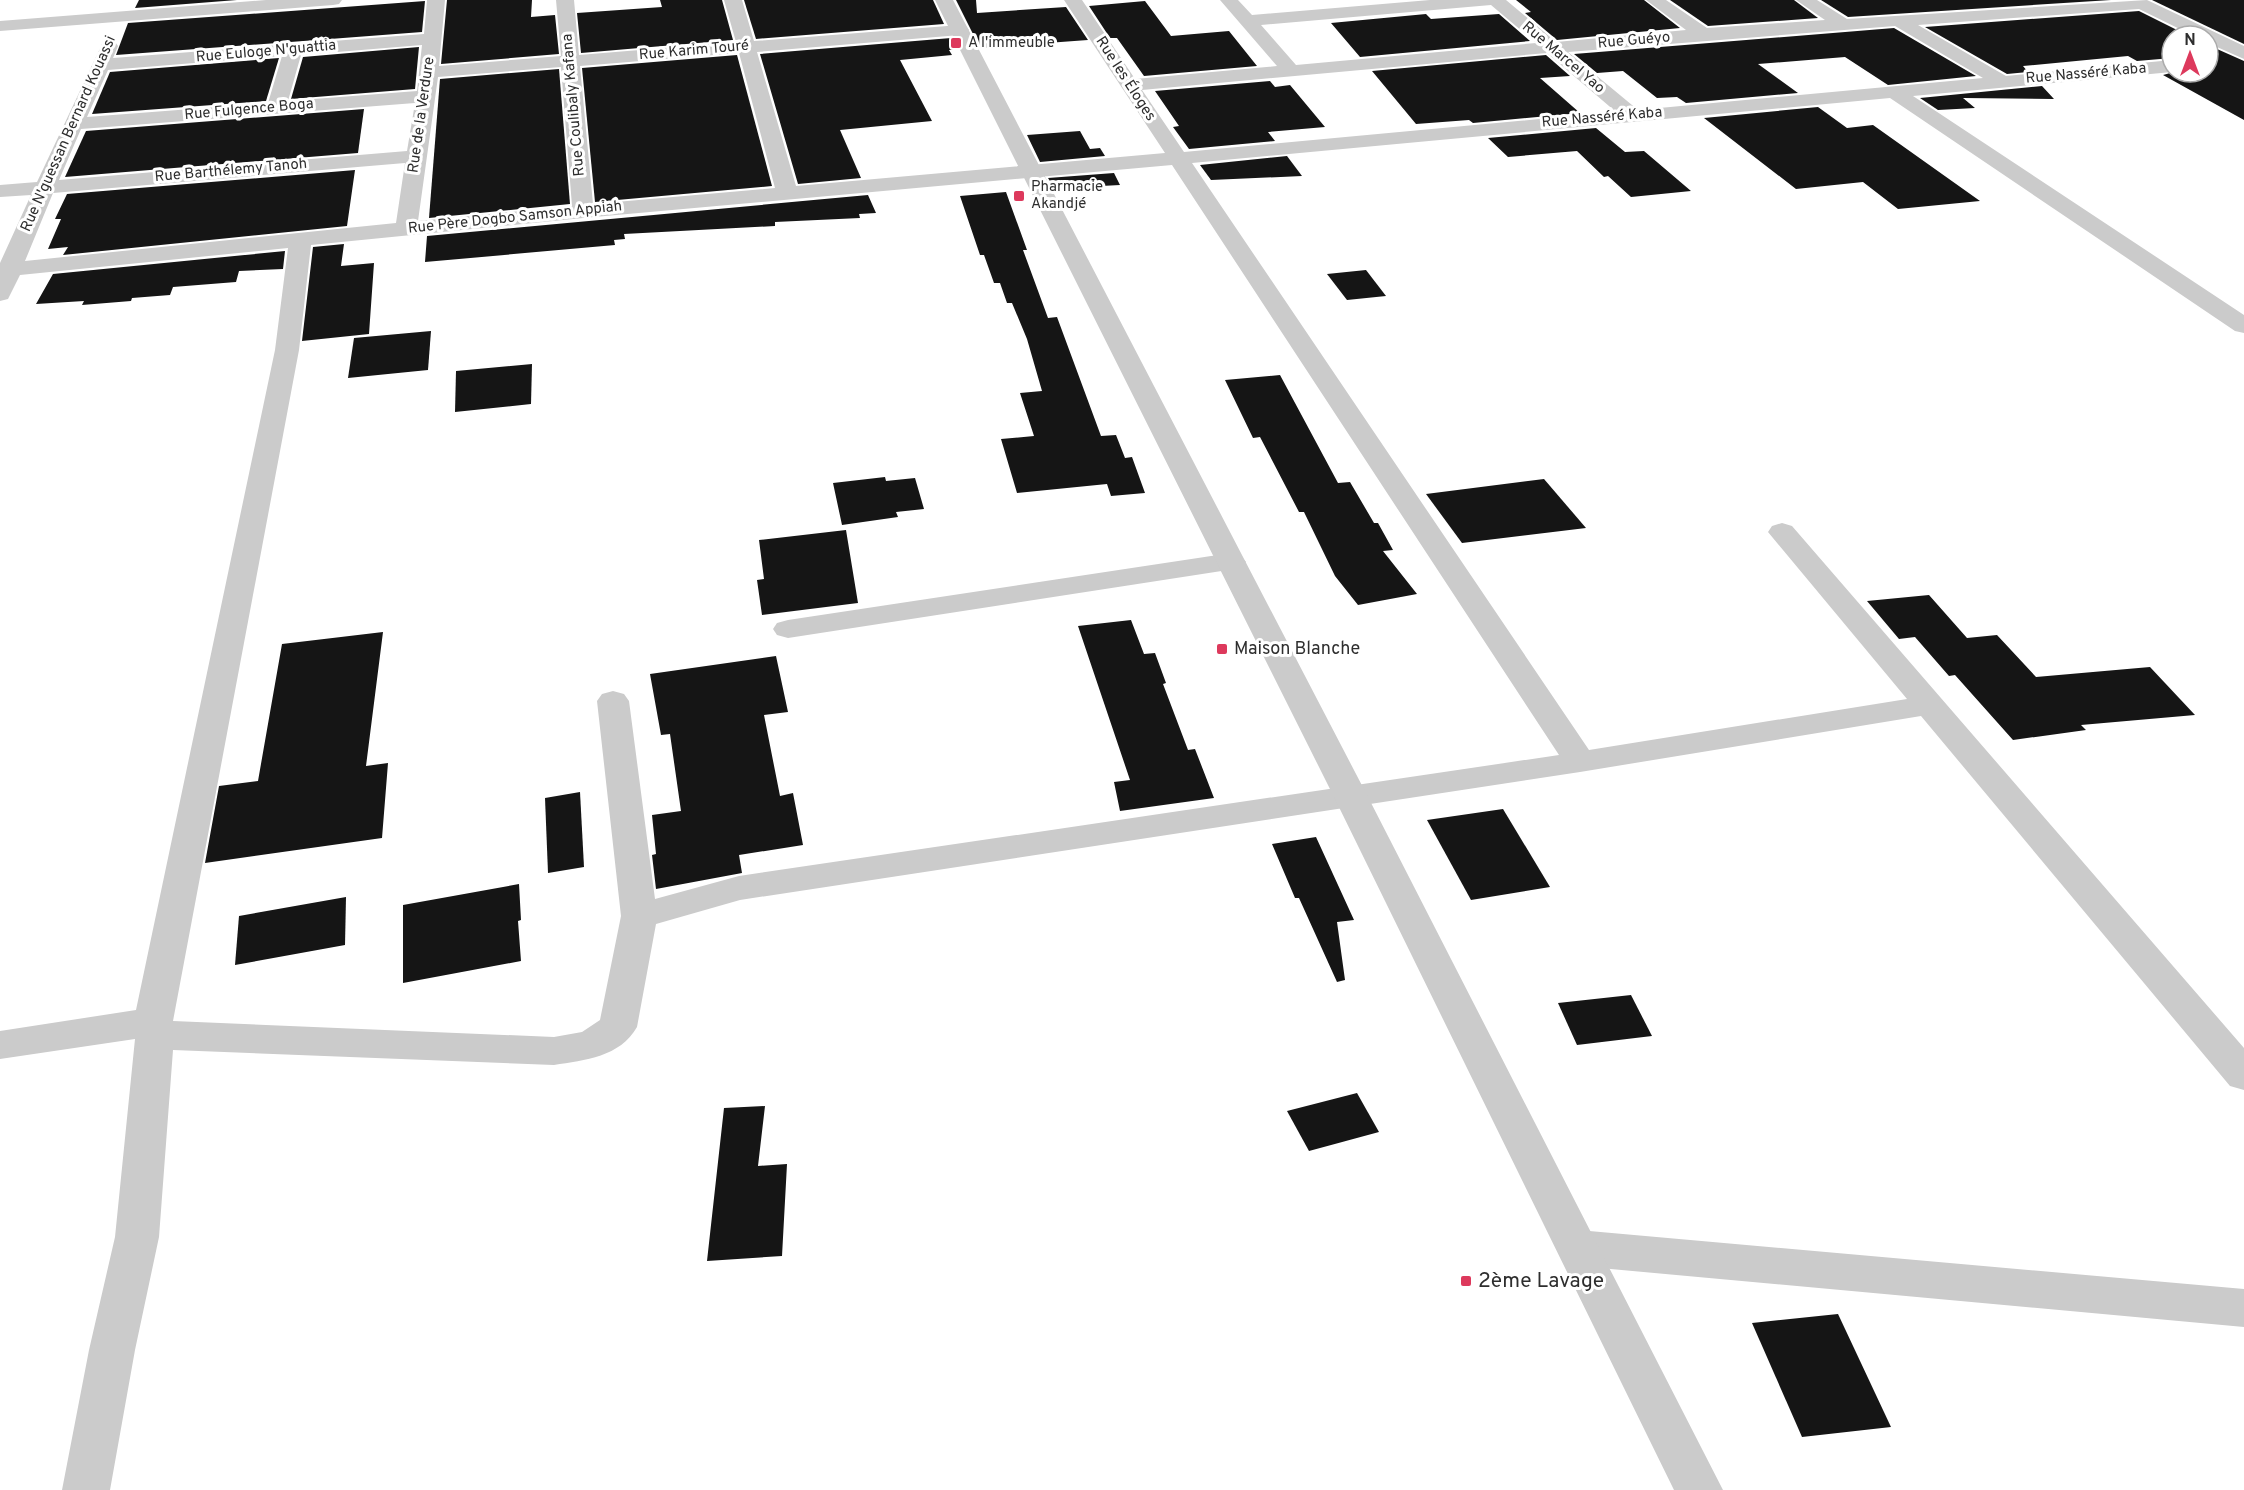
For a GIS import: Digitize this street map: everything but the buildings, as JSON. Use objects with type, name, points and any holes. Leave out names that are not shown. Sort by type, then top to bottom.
[{"type":"street","points":[[0,26],[126,8],[333,0]]},
{"type":"street","name":"Rue de la Verdure","points":[[406,229],[429,72],[436,0]]},
{"type":"street","name":"Rue Coulibaly Kafana","points":[[565,0],[583,210]]},
{"type":"street","points":[[733,0],[787,192]]},
{"type":"street","points":[[944,0],[1351,797],[1699,1490]]},
{"type":"street","name":"Rue les Éloges","points":[[1073,0],[1580,762]]},
{"type":"street","points":[[1229,0],[1291,71]]},
{"type":"street","points":[[1248,21],[1490,0]]},
{"type":"street","name":"Rue Marcel Yao","points":[[1495,0],[1632,116]]},
{"type":"street","points":[[1655,0],[1703,34]]},
{"type":"street","points":[[1805,0],[1840,23]]},
{"type":"street","points":[[1974,0],[2002,15]]},
{"type":"street","points":[[2136,2],[2183,24]]},
{"type":"street","name":"Rue Guéyo","points":[[1130,85],[1703,34],[1840,23],[2002,15],[2136,2]]},
{"type":"street","name":"Rue N'guessan Bernard Kouassi","points":[[0,294],[5,269],[45,187],[126,8]]},
{"type":"street","points":[[1898,20],[2002,81]]},
{"type":"street","name":"Rue Karim Touré","points":[[429,72],[960,30]]},
{"type":"street","name":"Rue Euloge N'guattia","points":[[100,65],[432,39]]},
{"type":"street","points":[[2220,42],[2244,53]]},
{"type":"street","points":[[276,108],[293,50]]},
{"type":"street","points":[[2220,61],[2244,59]]},
{"type":"street","name":"Rue Nasséré Kaba","points":[[1031,172],[2160,67]]},
{"type":"street","points":[[1893,91],[2244,326]]},
{"type":"street","name":"Rue Fulgence Boga","points":[[73,124],[425,96]]},
{"type":"street","name":"Rue Barthélemy Tanoh","points":[[0,191],[417,156]]},
{"type":"street","name":"Rue Père Dogbo Samson Appiah","points":[[5,269],[583,210],[1031,172]]},
{"type":"street","points":[[86,1490],[112,1350],[137,1237],[154,1028],[287,350],[300,240]]},
{"type":"street","points":[[1782,532],[2244,1075]]},
{"type":"street","points":[[788,629],[1231,562]]},
{"type":"street","points":[[0,1045],[154,1028],[554,1051],[592,1045],[618,1027],[639,916],[613,702]]},
{"type":"street","points":[[639,916],[739,888],[1580,762],[1929,705]]},
{"type":"street","points":[[1578,1248],[2244,1308]]},
{"type":"place","name":"A l'immeuble","points":[[956,43]]},
{"type":"place","name":"Pharmacie Akandjé","points":[[1019,196]]},
{"type":"place","name":"Maison Blanche","points":[[1222,649]]},
{"type":"place","name":"2ème Lavage","points":[[1466,1281]]}]
